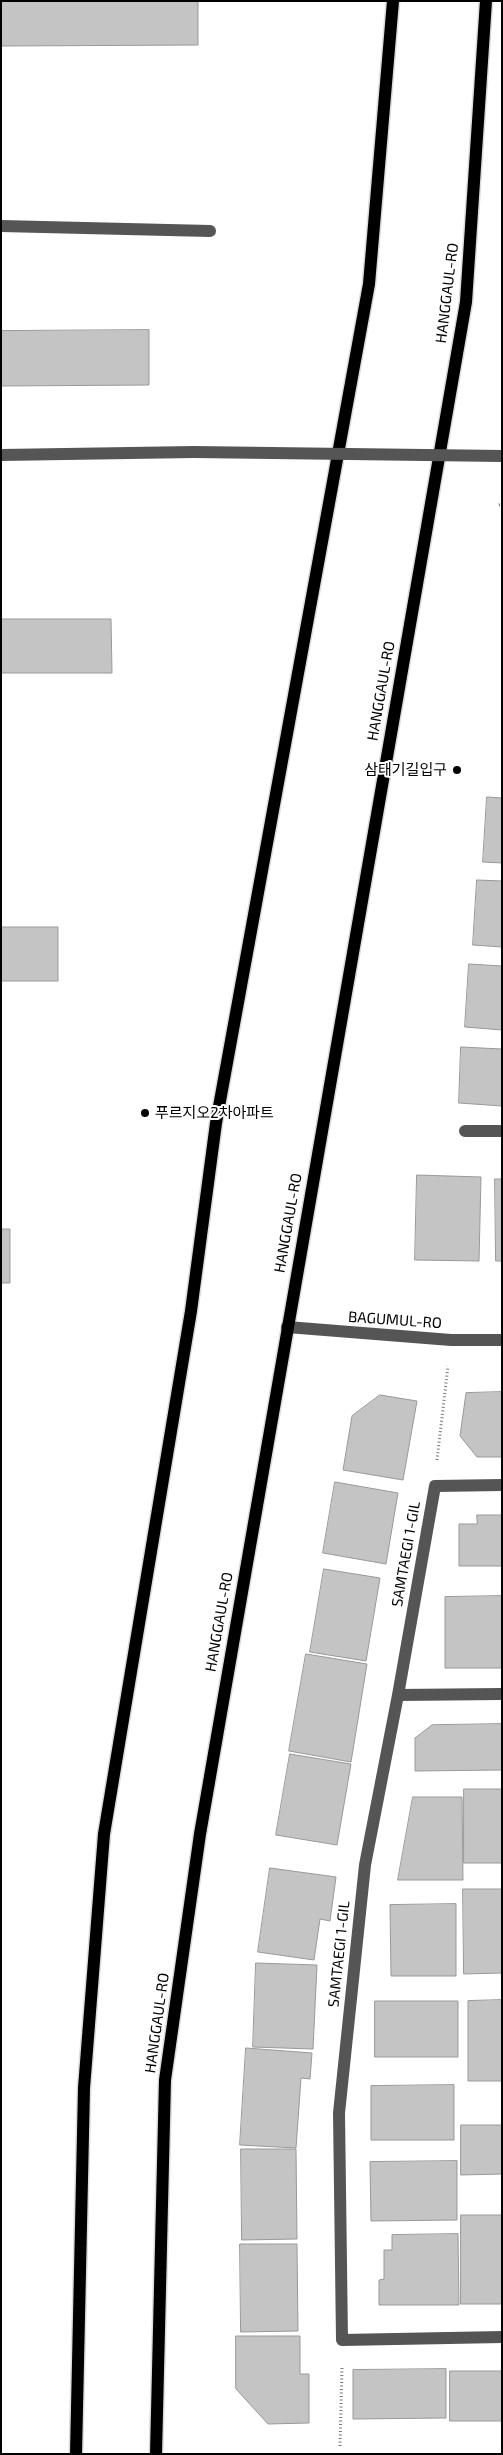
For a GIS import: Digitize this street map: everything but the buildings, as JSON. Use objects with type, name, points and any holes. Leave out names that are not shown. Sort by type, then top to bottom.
[{"type":"main road","points":[[76,2454],[84,2088],[104,1834],[190,1311],[216,1123],[369,284],[394,1]]},
{"type":"main road","name":"HANGGAUL-RO","points":[[156,2454],[165,2080],[200,1834],[286,1328],[466,302],[486,1]]},
{"type":"street","points":[[1,226],[210,231]]},
{"type":"street","points":[[1,455],[194,452],[502,456]]},
{"type":"street","points":[[464,1131],[502,1131]]},
{"type":"street","name":"BAGUMUL-RO","points":[[286,1328],[451,1340],[502,1340]]},
{"type":"street","name":"SAMTAEGI 1-GIL","points":[[342,2340],[339,2113],[365,1865],[398,1695],[435,1486],[502,1485]]},
{"type":"street","points":[[398,1695],[502,1694]]},
{"type":"street","points":[[342,2340],[502,2337]]},
{"type":"path","points":[[435,1486],[448,1366]]},
{"type":"path","points":[[340,2446],[342,2340]]},
{"type":"place","name":"삼태기길입구","points":[[457,770]]},
{"type":"place","name":"푸르지오2차아파트","points":[[145,1113]]}]
